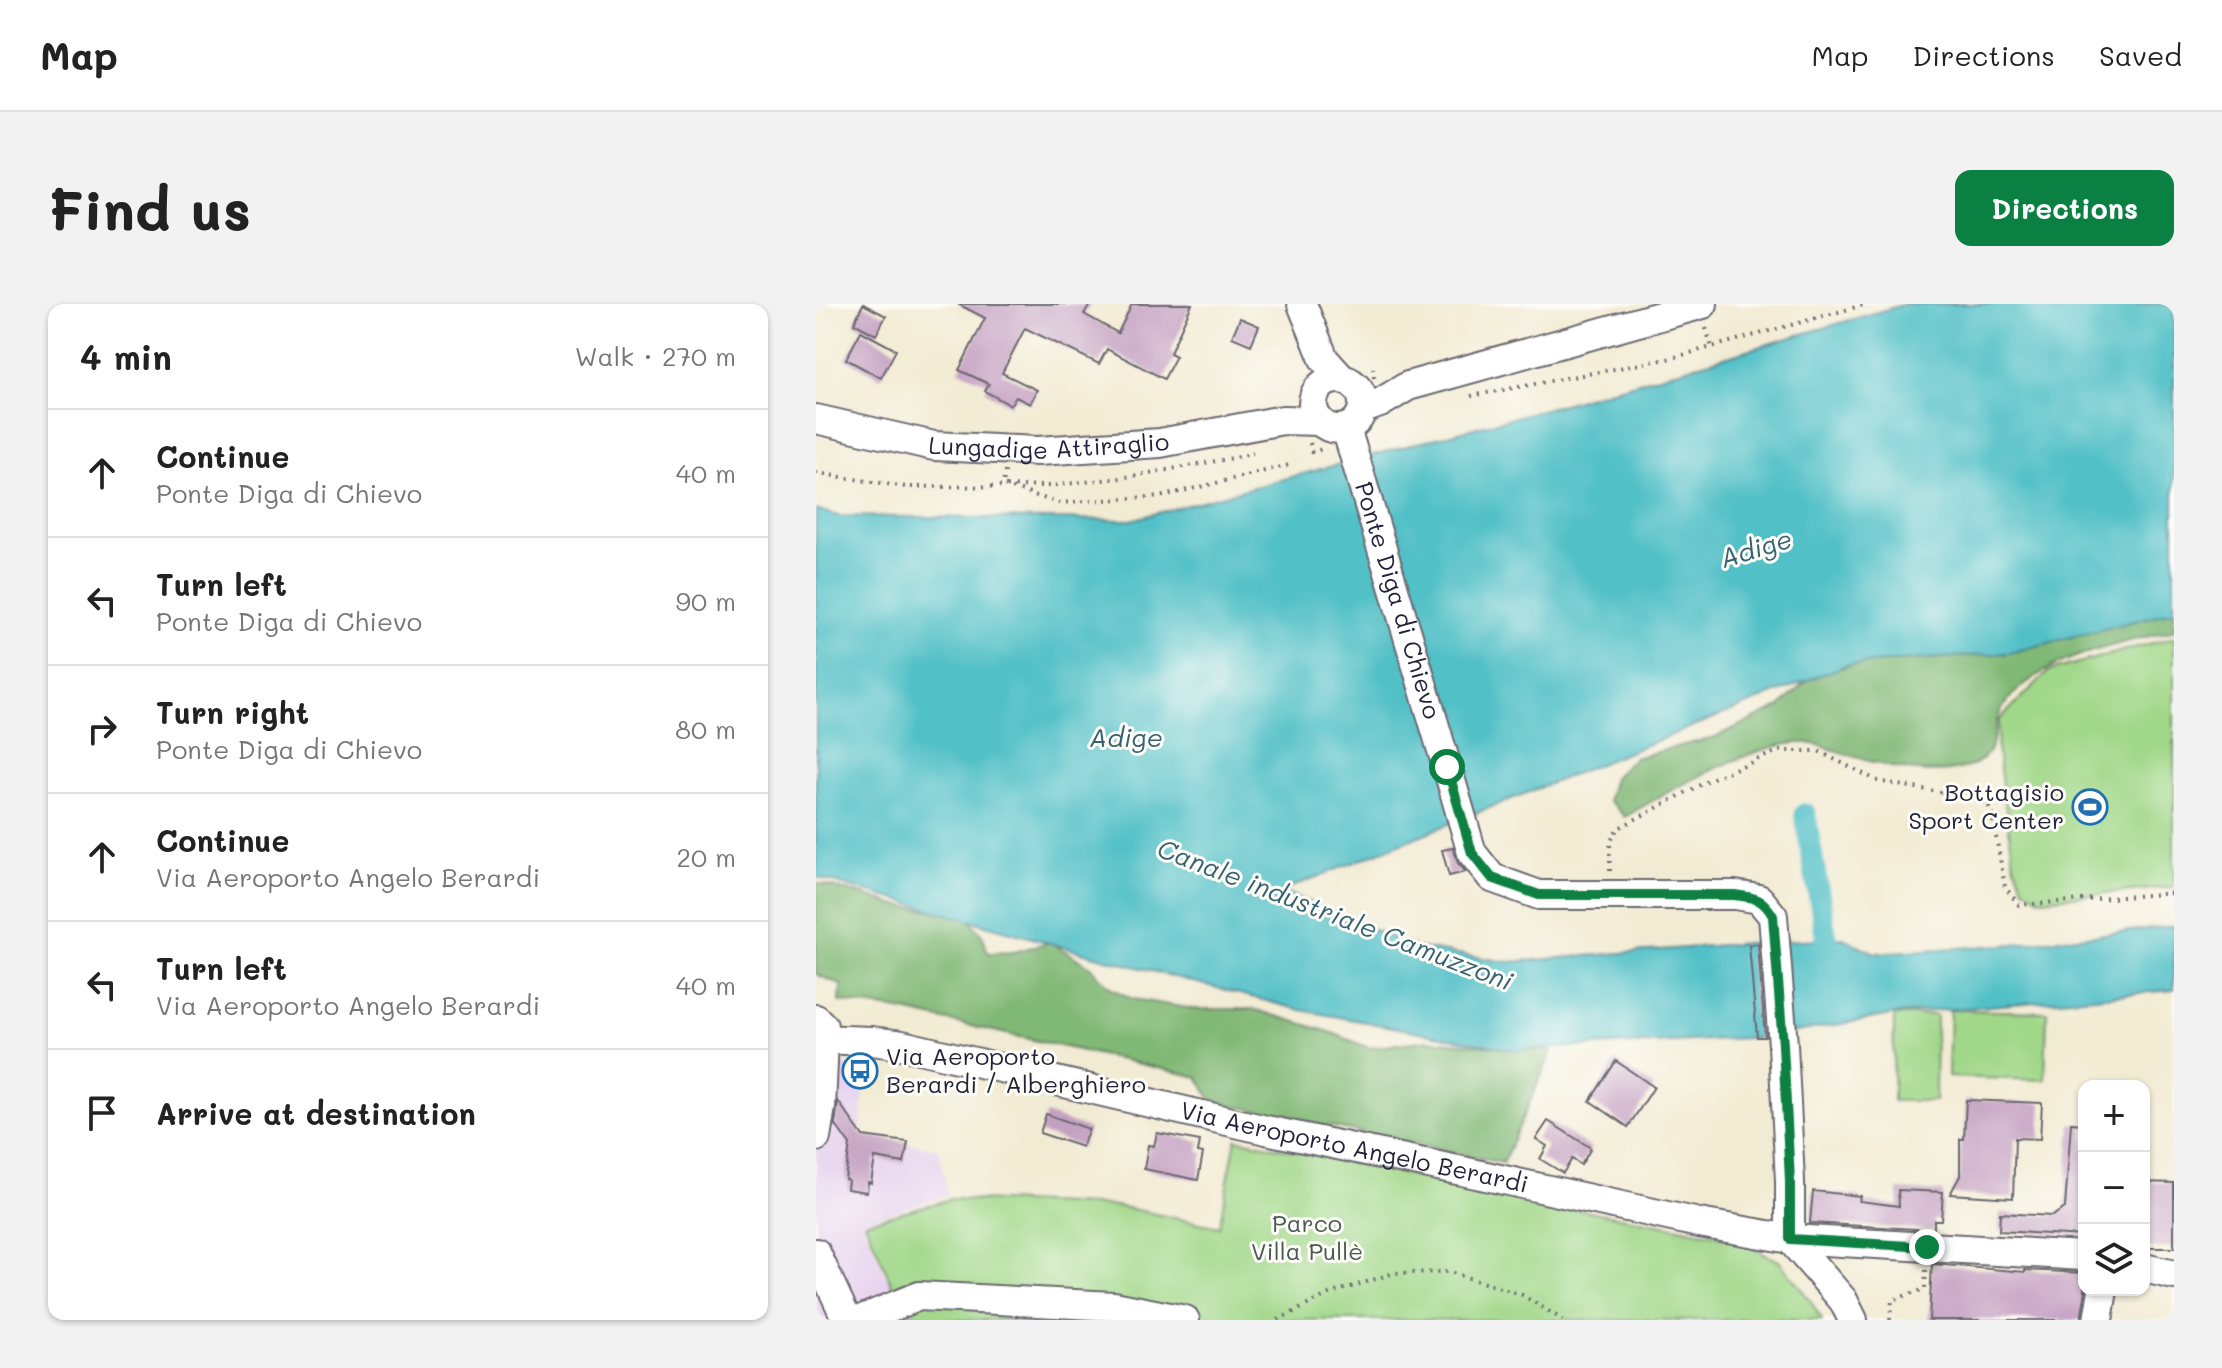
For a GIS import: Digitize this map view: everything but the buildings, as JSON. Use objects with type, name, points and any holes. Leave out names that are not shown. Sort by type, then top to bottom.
[{"type":"street","name":"Ponte Diga di Chievo","points":[[1302,304],[1337,402],[1472,853],[1492,878],[1539,895],[1735,895],[1759,899],[1773,916],[1783,1045],[1790,1239]]},
{"type":"street","name":"Lungadige Attiraglio","points":[[816,419],[934,446],[1038,451],[1160,443],[1283,420],[1337,402],[1380,403],[1408,386],[1703,304]]},
{"type":"street","name":"Via Aeroporto Angelo Berardi","points":[[816,1137],[821,1107],[819,1032],[902,1045],[1280,1133],[1699,1223],[1790,1239],[2078,1256]]},
{"type":"street","points":[[1790,1239],[1843,1300],[1853,1320]]},
{"type":"street","points":[[816,1253],[847,1320]]},
{"type":"street","points":[[2150,1269],[2174,1275]]},
{"type":"street","points":[[860,1320],[919,1296],[1114,1306],[1185,1320]]},
{"type":"street","points":[[2098,1320],[2102,1296]]},
{"type":"path","points":[[1458,399],[1672,358],[1867,304]]},
{"type":"path","points":[[1003,485],[1058,503],[1163,496],[1293,464]]},
{"type":"path","points":[[1610,897],[1610,843],[1617,829],[1713,778],[1778,751],[1818,751],[1878,781],[1938,792],[1973,792],[1986,799],[1992,814],[2005,887],[2019,905],[2174,893]]},
{"type":"path","points":[[1890,1320],[1892,1300],[1925,1289],[1926,1265]]},
{"type":"path","points":[[1278,1320],[1329,1294],[1394,1273],[1450,1272],[1522,1295],[1563,1320]]},
{"type":"shaded area","points":[[816,1062],[867,1068],[859,1134],[938,1149],[948,1195],[862,1221],[905,1320],[816,1320]]},
{"type":"green space","points":[[2174,587],[2174,630],[2083,654],[2040,674],[2021,687],[2005,704],[1988,753],[1971,766],[1925,772],[1881,764],[1815,744],[1788,744],[1765,749],[1714,769],[1625,817],[1608,800],[1614,777],[1634,758],[1715,737],[1780,707],[1810,677],[1915,646],[1969,645],[2005,654],[2020,645]]},
{"type":"green space","name":"Bottagisio Sport Center","points":[[2174,637],[2174,887],[2041,899],[2024,888],[2014,864],[1997,750],[1999,720],[2049,671]]},
{"type":"green space","points":[[816,883],[894,905],[967,916],[983,937],[988,953],[1014,952],[1050,942],[1088,965],[1112,989],[1133,999],[1194,1009],[1253,1009],[1330,1032],[1369,1048],[1427,1040],[1552,1051],[1503,1163],[1212,1101],[1198,1077],[900,1010],[840,1002],[841,985],[816,974]]},
{"type":"green space","points":[[1950,1010],[2047,1012],[2045,1080],[1948,1077]]},
{"type":"green space","points":[[1894,1015],[1936,1015],[1935,1101],[1893,1101]]},
{"type":"green space","name":"Parco Villa Pullè","points":[[1236,1139],[1732,1238],[1779,1261],[1822,1320],[907,1320],[865,1222],[951,1199],[1117,1206],[1219,1227]]},
{"type":"water","name":"Adige","points":[[1905,304],[2174,304],[2174,611],[2009,653],[1846,665],[1282,891],[1415,947],[1508,962],[1843,938],[1875,953],[2005,945],[2174,926],[2174,990],[1898,1014],[1767,1037],[1516,1050],[1301,1010],[816,877],[816,509],[838,516],[1131,520],[1570,402]]},
{"type":"waterway","name":"Canale industriale Camuzzoni","points":[[1805,814],[1831,966]]},
{"type":"place","name":"Bottagisio Sport Center","points":[[2090,807]]},
{"type":"place","name":"Via Aeroporto Berardi / Alberghiero","points":[[860,1071]]},
{"type":"route","points":[[1447,767],[1472,853],[1492,878],[1508,885],[1539,895],[1735,895],[1759,899],[1773,916],[1783,1045],[1790,1239],[1927,1247]]}]
